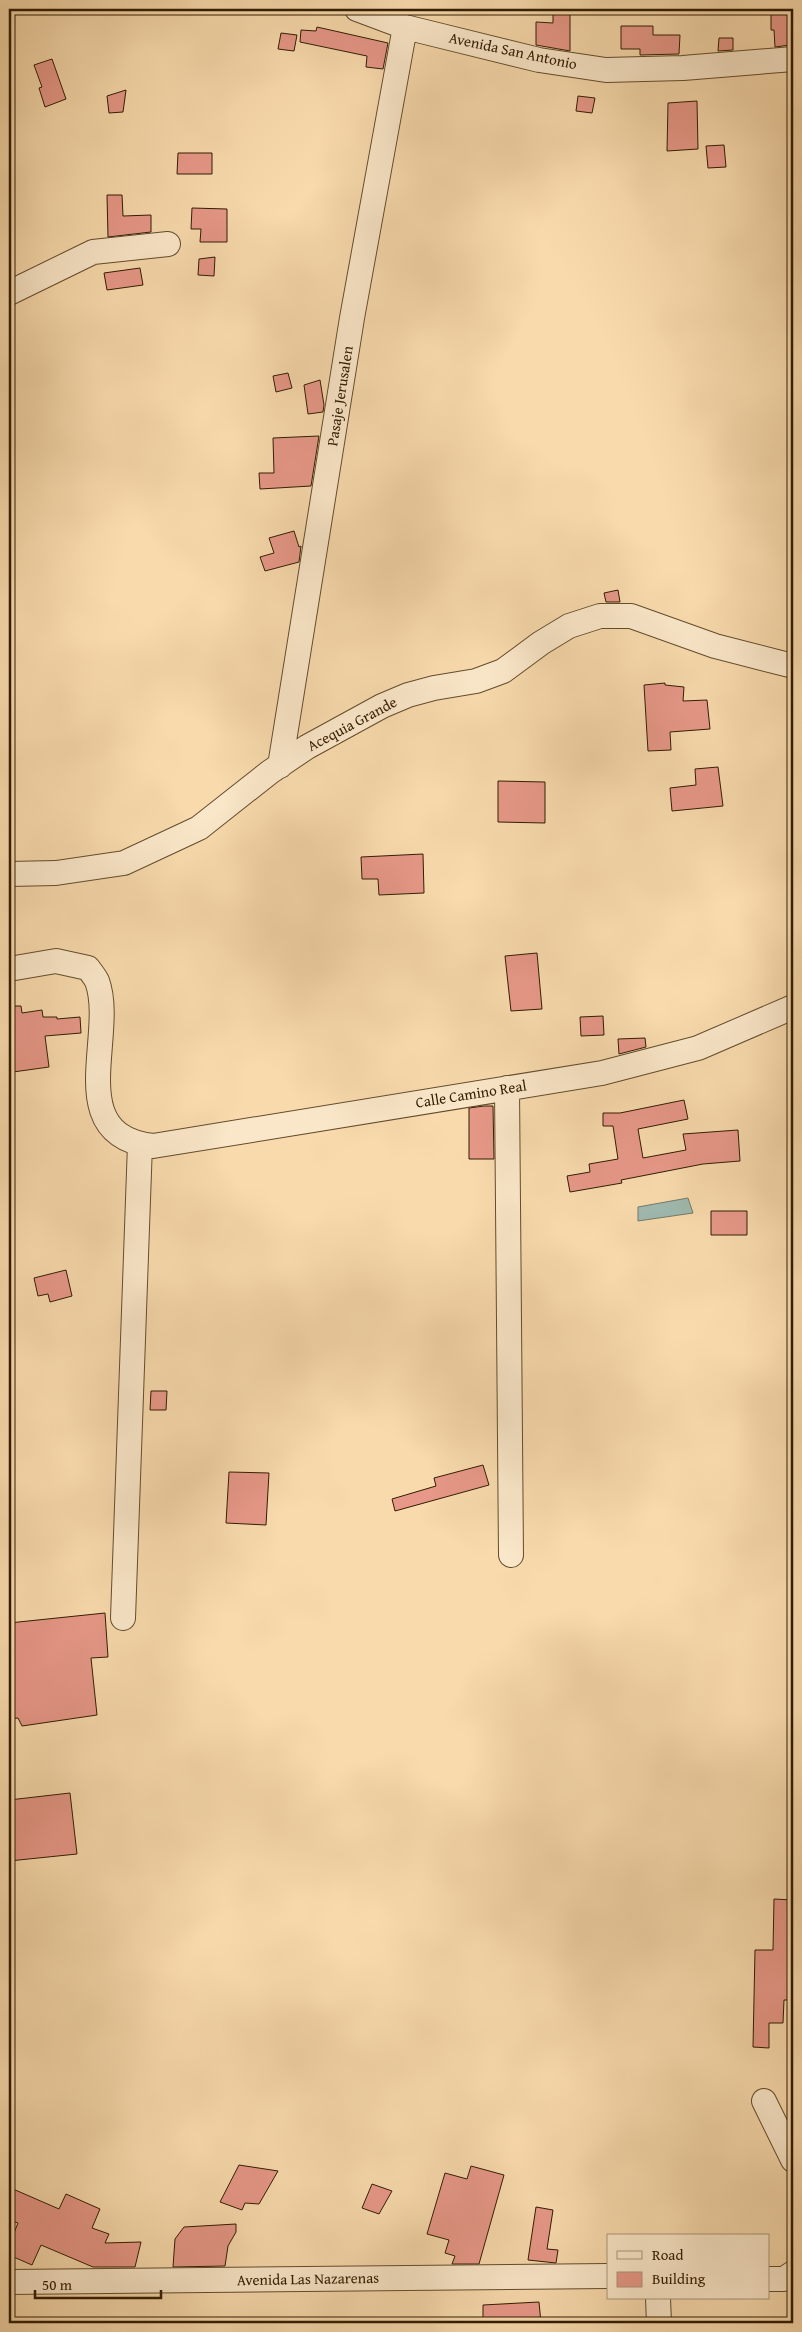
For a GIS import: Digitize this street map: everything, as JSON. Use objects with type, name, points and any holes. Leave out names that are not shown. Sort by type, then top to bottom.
[{"type":"street","name":"Avenida San Antonio","points":[[357,9],[405,27],[539,60],[606,70],[683,68],[793,59]]},
{"type":"street","name":"Pasaje Jerusalen","points":[[280,766],[352,318],[405,27]]},
{"type":"street","points":[[9,293],[93,252],[168,244]]},
{"type":"street","name":"Acequia Grande","points":[[9,874],[56,873],[124,863],[199,828],[307,747],[382,706],[408,695],[434,688],[476,681],[503,671],[541,643],[569,626],[600,616],[631,616],[715,646],[793,666]]},
{"type":"street","points":[[9,969],[56,961],[88,968],[97,980],[101,1012],[97,1086],[102,1108],[112,1127],[126,1139],[140,1144],[123,1618]]},
{"type":"street","name":"Calle Camino Real","points":[[140,1144],[153,1146],[602,1073],[698,1048],[793,1006]]},
{"type":"street","points":[[507,1088],[511,1554]]},
{"type":"street","points":[[764,2101],[793,2160]]},
{"type":"street","points":[[770,2279],[784,2279],[793,2273]]},
{"type":"street","name":"Avenida Las Nazarenas","points":[[9,2282],[607,2276]]},
{"type":"street","points":[[658,2300],[659,2323]]},
{"type":"shaded area","points":[[688,1198],[693,1213],[638,1221],[638,1207]]},
{"type":"building","points":[[553,9],[570,9],[570,51],[536,45],[536,22],[553,23]]},
{"type":"building","points":[[771,9],[787,9],[790,45],[775,47],[774,30],[771,30]]},
{"type":"building","points":[[621,26],[653,26],[653,35],[680,35],[679,54],[640,55],[640,49],[621,49]]},
{"type":"building","points":[[317,27],[388,43],[383,69],[366,67],[367,56],[300,42],[301,30],[316,31]]},
{"type":"building","points":[[281,33],[297,35],[294,51],[278,49]]},
{"type":"building","points":[[719,38],[733,38],[733,50],[718,51]]},
{"type":"building","points":[[52,59],[66,99],[45,107],[39,88],[42,87],[34,65]]},
{"type":"building","points":[[126,90],[123,112],[109,113],[107,96]]},
{"type":"building","points":[[578,96],[595,98],[592,113],[576,111]]},
{"type":"building","points":[[697,101],[698,149],[667,151],[668,103]]},
{"type":"building","points":[[724,145],[726,167],[708,168],[706,146]]},
{"type":"building","points":[[178,153],[212,153],[212,174],[177,174]]},
{"type":"building","points":[[107,195],[122,195],[123,216],[151,215],[151,232],[108,237]]},
{"type":"building","points":[[192,208],[227,209],[227,242],[200,242],[201,229],[191,229]]},
{"type":"building","points":[[215,257],[214,276],[198,275],[199,259]]},
{"type":"building","points":[[140,268],[143,285],[107,290],[104,273]]},
{"type":"building","points":[[288,373],[292,388],[276,392],[273,376]]},
{"type":"building","points":[[320,380],[324,405],[323,412],[308,414],[304,385]]},
{"type":"building","points":[[319,436],[311,486],[260,489],[259,473],[274,473],[273,438]]},
{"type":"building","points":[[294,531],[299,547],[301,546],[299,562],[265,571],[260,557],[274,553],[269,538]]},
{"type":"building","points":[[618,590],[620,602],[606,602],[604,593]]},
{"type":"building","points":[[665,683],[665,685],[684,687],[683,701],[707,700],[710,729],[670,732],[671,750],[648,751],[644,685]]},
{"type":"building","points":[[718,767],[723,806],[672,811],[670,788],[696,785],[695,769]]},
{"type":"building","points":[[498,781],[545,782],[545,823],[498,822]]},
{"type":"building","points":[[423,854],[424,893],[379,895],[378,879],[362,879],[361,857]]},
{"type":"building","points":[[537,953],[542,1009],[511,1011],[505,956]]},
{"type":"building","points":[[9,1006],[21,1006],[22,1013],[42,1010],[43,1017],[57,1017],[57,1019],[80,1017],[81,1033],[45,1036],[49,1067],[13,1072]]},
{"type":"building","points":[[603,1016],[604,1035],[581,1036],[580,1017]]},
{"type":"building","points":[[645,1038],[646,1047],[619,1054],[618,1039]]},
{"type":"building","points":[[684,1100],[688,1119],[638,1129],[643,1158],[686,1150],[683,1134],[738,1130],[740,1161],[703,1164],[621,1180],[622,1183],[570,1192],[567,1176],[590,1172],[589,1164],[618,1159],[613,1126],[603,1126],[603,1113],[620,1113]]},
{"type":"building","points":[[493,1106],[494,1159],[469,1159],[469,1108]]},
{"type":"building","points":[[711,1211],[747,1211],[747,1235],[711,1235]]},
{"type":"building","points":[[66,1270],[72,1296],[50,1302],[48,1294],[38,1296],[34,1278]]},
{"type":"building","points":[[151,1391],[167,1391],[166,1410],[150,1410]]},
{"type":"building","points":[[483,1465],[489,1485],[395,1511],[392,1499],[436,1486],[434,1478]]},
{"type":"building","points":[[229,1472],[269,1473],[266,1525],[226,1523]]},
{"type":"building","points":[[105,1613],[108,1657],[91,1658],[97,1715],[22,1726],[18,1718],[9,1719],[9,1623]]},
{"type":"building","points":[[70,1793],[77,1854],[9,1861],[9,1800]]},
{"type":"building","points":[[774,1899],[793,1900],[793,2000],[784,2000],[783,2023],[769,2023],[769,2048],[753,2047],[755,1950],[773,1950]]},
{"type":"building","points":[[239,2165],[278,2171],[259,2204],[245,2203],[242,2210],[220,2202]]},
{"type":"building","points":[[471,2166],[504,2175],[479,2264],[452,2264],[455,2256],[445,2253],[449,2240],[427,2234],[445,2173],[467,2179]]},
{"type":"building","points":[[372,2184],[392,2191],[379,2214],[362,2208]]},
{"type":"building","points":[[13,2189],[59,2209],[66,2194],[100,2209],[92,2228],[109,2234],[105,2243],[141,2242],[135,2267],[93,2267],[41,2245],[32,2265],[9,2255],[9,2245],[18,2223],[9,2220],[9,2198]]},
{"type":"building","points":[[536,2207],[553,2210],[547,2249],[558,2250],[556,2263],[528,2260]]},
{"type":"building","points":[[236,2224],[236,2232],[228,2246],[225,2266],[173,2267],[175,2239],[184,2227]]},
{"type":"building","points":[[539,2302],[541,2323],[483,2323],[483,2305]]}]
